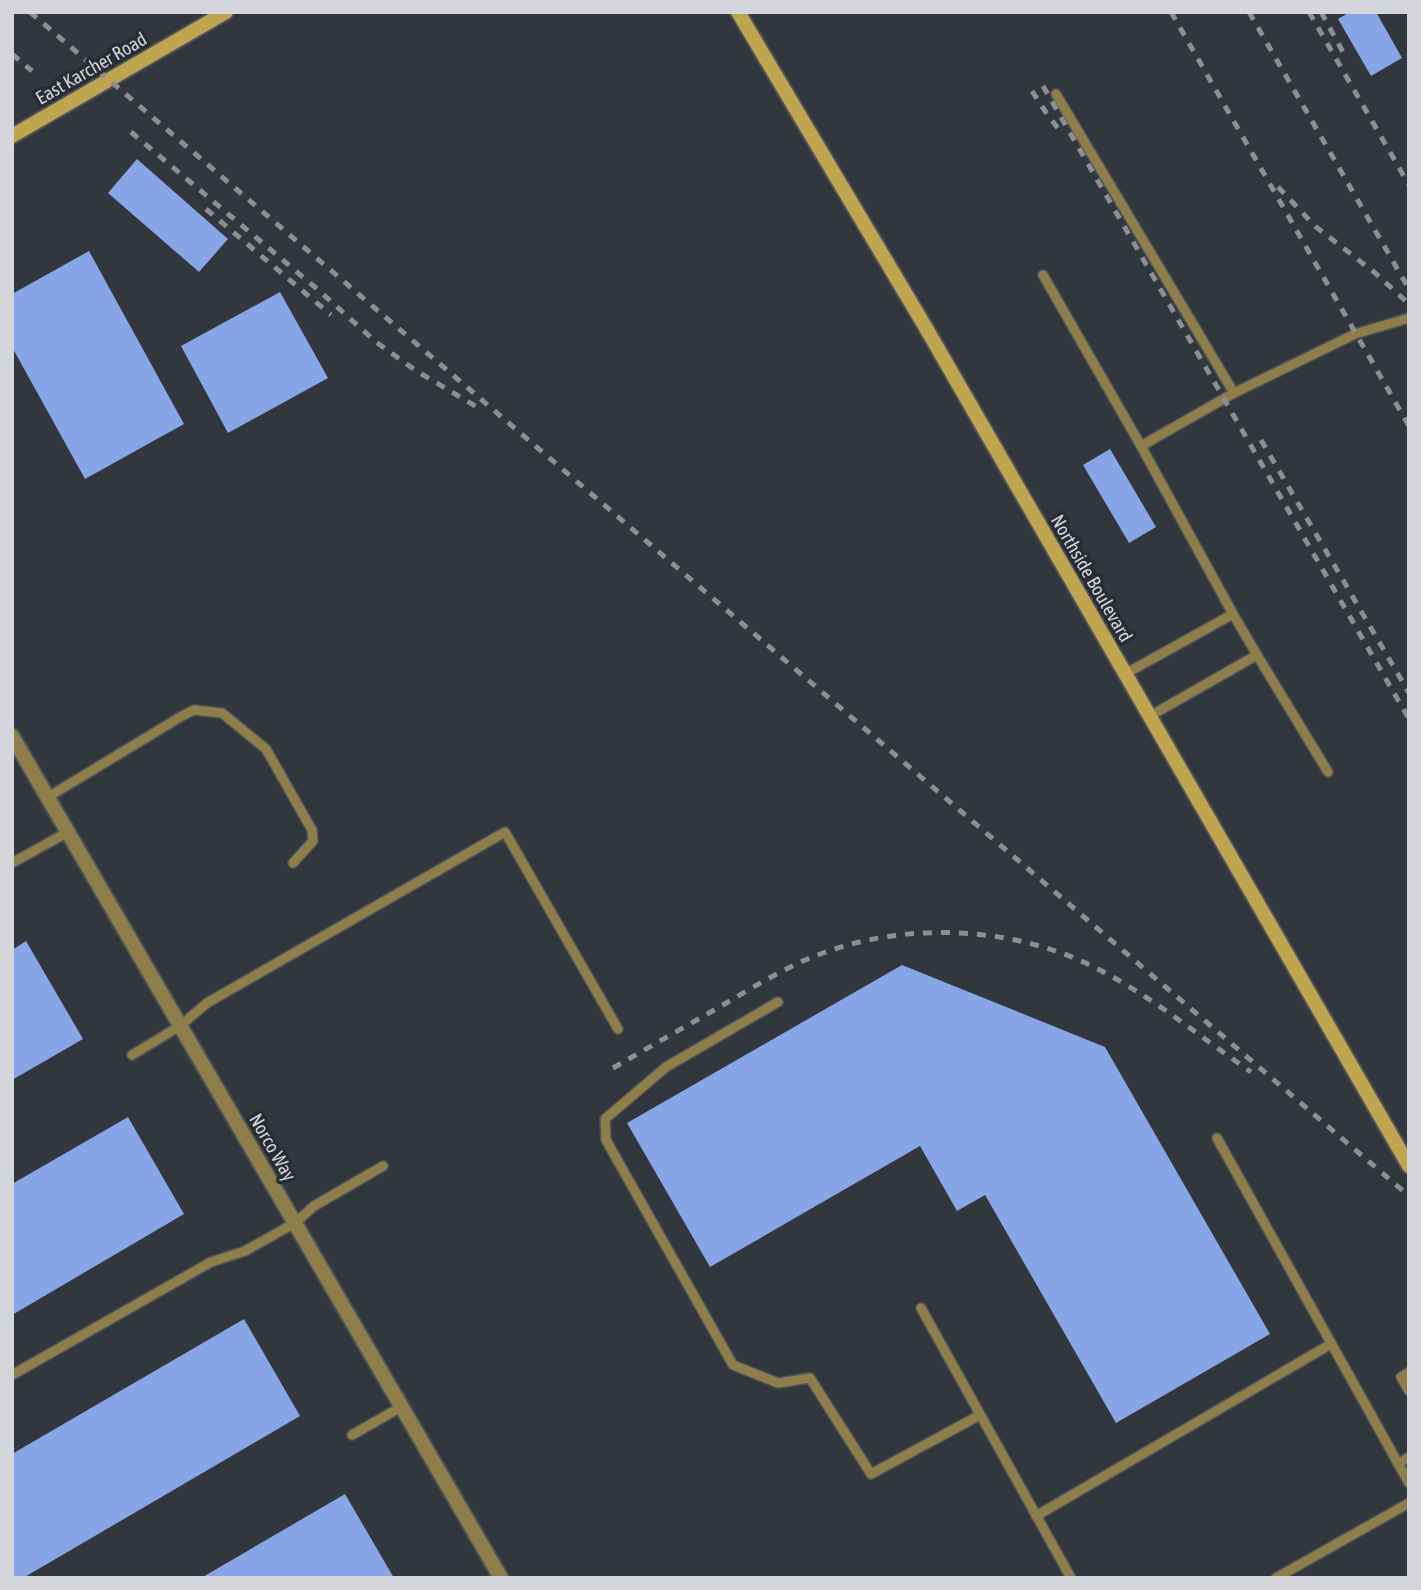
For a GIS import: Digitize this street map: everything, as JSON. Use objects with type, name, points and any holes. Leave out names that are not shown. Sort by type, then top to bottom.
[{"type":"main road","name":"East Karcher Road","points":[[12,136],[226,12]]},
{"type":"main road","name":"Northside Boulevard","points":[[738,12],[933,340],[1409,1166]]},
{"type":"street","name":"Norco Way","points":[[12,736],[501,1578]]},
{"type":"lane","points":[[1056,94],[1234,393]]},
{"type":"lane","points":[[1043,275],[1233,614],[1328,772]]},
{"type":"lane","points":[[1141,446],[1234,393],[1355,334],[1409,318]]},
{"type":"lane","points":[[1125,674],[1233,614]]},
{"type":"lane","points":[[1150,716],[1257,655]]},
{"type":"lane","points":[[48,797],[194,710],[222,713],[266,749],[312,830],[313,841],[293,863]]},
{"type":"lane","points":[[12,863],[68,832]]},
{"type":"lane","points":[[132,1055],[180,1026],[207,1003],[505,832],[618,1029]]},
{"type":"lane","points":[[778,1002],[666,1067],[605,1119],[606,1140],[733,1365],[778,1383],[810,1378],[871,1474],[980,1415]]},
{"type":"lane","points":[[1217,1138],[1409,1483]]},
{"type":"lane","points":[[12,1375],[211,1262],[245,1251],[295,1223],[314,1206],[383,1166]]},
{"type":"lane","points":[[921,1308],[1071,1578]]},
{"type":"lane","points":[[1036,1516],[1331,1344]]},
{"type":"lane","points":[[1409,1372],[1401,1377],[1409,1391]]},
{"type":"lane","points":[[352,1435],[401,1407]]},
{"type":"lane","points":[[1398,1464],[1409,1457]]},
{"type":"lane","points":[[1276,1578],[1409,1503]]},
{"type":"building","points":[[1350,12],[1376,12],[1402,58],[1371,76],[1338,19]]},
{"type":"building","points":[[137,159],[228,239],[199,272],[108,193]]},
{"type":"building","points":[[89,251],[184,424],[85,479],[12,347],[12,294]]},
{"type":"building","points":[[280,292],[328,378],[228,433],[181,346]]},
{"type":"building","points":[[1110,449],[1156,527],[1129,543],[1083,465]]},
{"type":"building","points":[[26,941],[83,1039],[12,1080],[12,950]]},
{"type":"building","points":[[902,965],[1105,1047],[1270,1334],[1116,1423],[985,1195],[957,1211],[920,1146],[710,1267],[627,1123]]},
{"type":"building","points":[[128,1117],[184,1214],[12,1315],[12,1184]]},
{"type":"building","points":[[244,1319],[300,1416],[23,1578],[12,1578],[12,1454]]},
{"type":"building","points":[[345,1494],[394,1578],[201,1578]]},
{"type":"railway","points":[[30,12],[1409,1196]]},
{"type":"railway","points":[[1171,12],[1409,426]]},
{"type":"railway","points":[[1249,12],[1409,289]]},
{"type":"railway","points":[[1309,12],[1409,185]]},
{"type":"railway","points":[[1321,12],[1343,52]]},
{"type":"railway","points":[[12,54],[32,71]]},
{"type":"railway","points":[[1043,86],[1409,719]]},
{"type":"railway","points":[[1032,91],[1060,131]]},
{"type":"railway","points":[[131,132],[376,342],[415,370],[482,410]]},
{"type":"railway","points":[[1278,187],[1316,227],[1374,272],[1409,304]]},
{"type":"railway","points":[[206,209],[331,315]]},
{"type":"railway","points":[[1261,440],[1409,693]]},
{"type":"railway","points":[[613,1068],[762,982],[823,953],[889,936],[959,933],[1027,943],[1092,966],[1154,1002],[1251,1072]]}]
